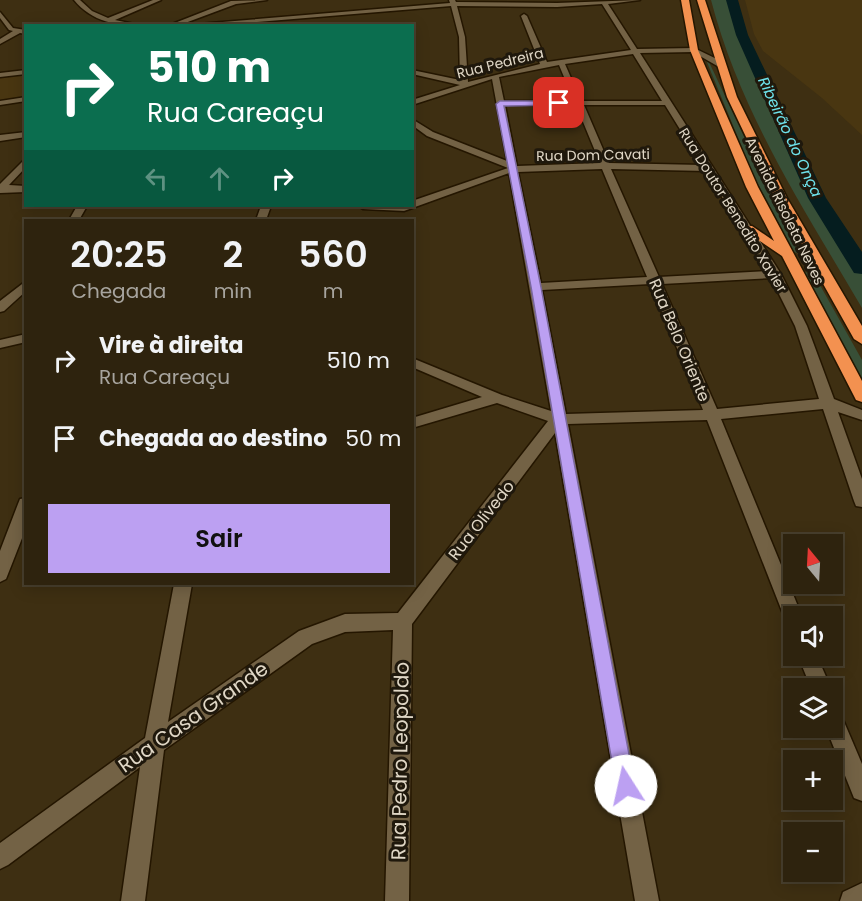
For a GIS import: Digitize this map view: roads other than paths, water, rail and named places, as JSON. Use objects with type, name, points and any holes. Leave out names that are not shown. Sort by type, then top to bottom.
[{"type":"highway","name":"Avenida Risoleta Neves","points":[[685,0],[694,50],[752,187],[862,396]]},
{"type":"highway","name":"Avenida Risoleta Neves","points":[[701,0],[732,97],[781,198],[862,339]]},
{"type":"highway","points":[[748,229],[786,255]]},
{"type":"street","points":[[78,1],[87,0]]},
{"type":"street","points":[[109,20],[158,0]]},
{"type":"street","points":[[175,24],[240,0]]},
{"type":"street","points":[[233,2],[264,0]]},
{"type":"street","points":[[222,24],[256,23],[326,15],[354,9],[389,14],[453,2],[557,5],[637,0]]},
{"type":"street","points":[[78,1],[85,9],[98,17],[130,24]]},
{"type":"street","name":"Rua Doutor Benedito Xavier","points":[[604,1],[775,274],[801,326],[862,501]]},
{"type":"street","points":[[414,72],[464,84],[462,37],[453,2]]},
{"type":"street","points":[[0,14],[11,29],[24,32]]},
{"type":"street","points":[[190,24],[196,15]]},
{"type":"street","points":[[324,24],[326,15]]},
{"type":"street","points":[[524,16],[544,65]]},
{"type":"street","points":[[0,42],[17,32]]},
{"type":"street","name":"Rua Pedreira","points":[[414,103],[464,84],[495,76],[544,65],[636,51],[694,50],[722,65]]},
{"type":"street","name":"Rua Pedreira","points":[[597,57],[644,64]]},
{"type":"street","name":"Rua Belo Oriente","points":[[561,62],[712,415],[789,606]]},
{"type":"street","points":[[0,75],[24,72]]},
{"type":"street","points":[[495,76],[536,287],[646,901]]},
{"type":"street","points":[[0,103],[24,99]]},
{"type":"street","points":[[500,104],[667,103]]},
{"type":"street","points":[[414,122],[430,134],[512,168]]},
{"type":"street","points":[[0,138],[24,134]]},
{"type":"street","points":[[0,186],[24,163]]},
{"type":"street","name":"Rua Dom Cavati","points":[[414,204],[512,168],[606,166],[707,168]]},
{"type":"street","points":[[0,186],[24,189]]},
{"type":"street","points":[[536,287],[775,274]]},
{"type":"street","points":[[0,308],[24,286]]},
{"type":"street","points":[[0,344],[24,338]]},
{"type":"street","points":[[414,363],[497,398],[558,419],[712,415],[829,402],[862,415]]},
{"type":"street","points":[[414,422],[497,398]]},
{"type":"street","name":"Rua Olivedo","points":[[403,621],[558,419]]},
{"type":"street","points":[[0,574],[24,510]]},
{"type":"street","points":[[133,901],[154,744],[183,585]]},
{"type":"street","name":"Rua Casa Grande","points":[[0,856],[154,744],[306,638],[345,623],[403,621]]},
{"type":"street","name":"Rua Pedro Leopoldo","points":[[397,901],[403,621]]},
{"type":"street","points":[[841,738],[862,790]]},
{"type":"street","points":[[852,901],[862,895]]},
{"type":"waterway","name":"Ribeirão do Onça","points":[[732,0],[742,35],[817,198],[862,268]]}]
